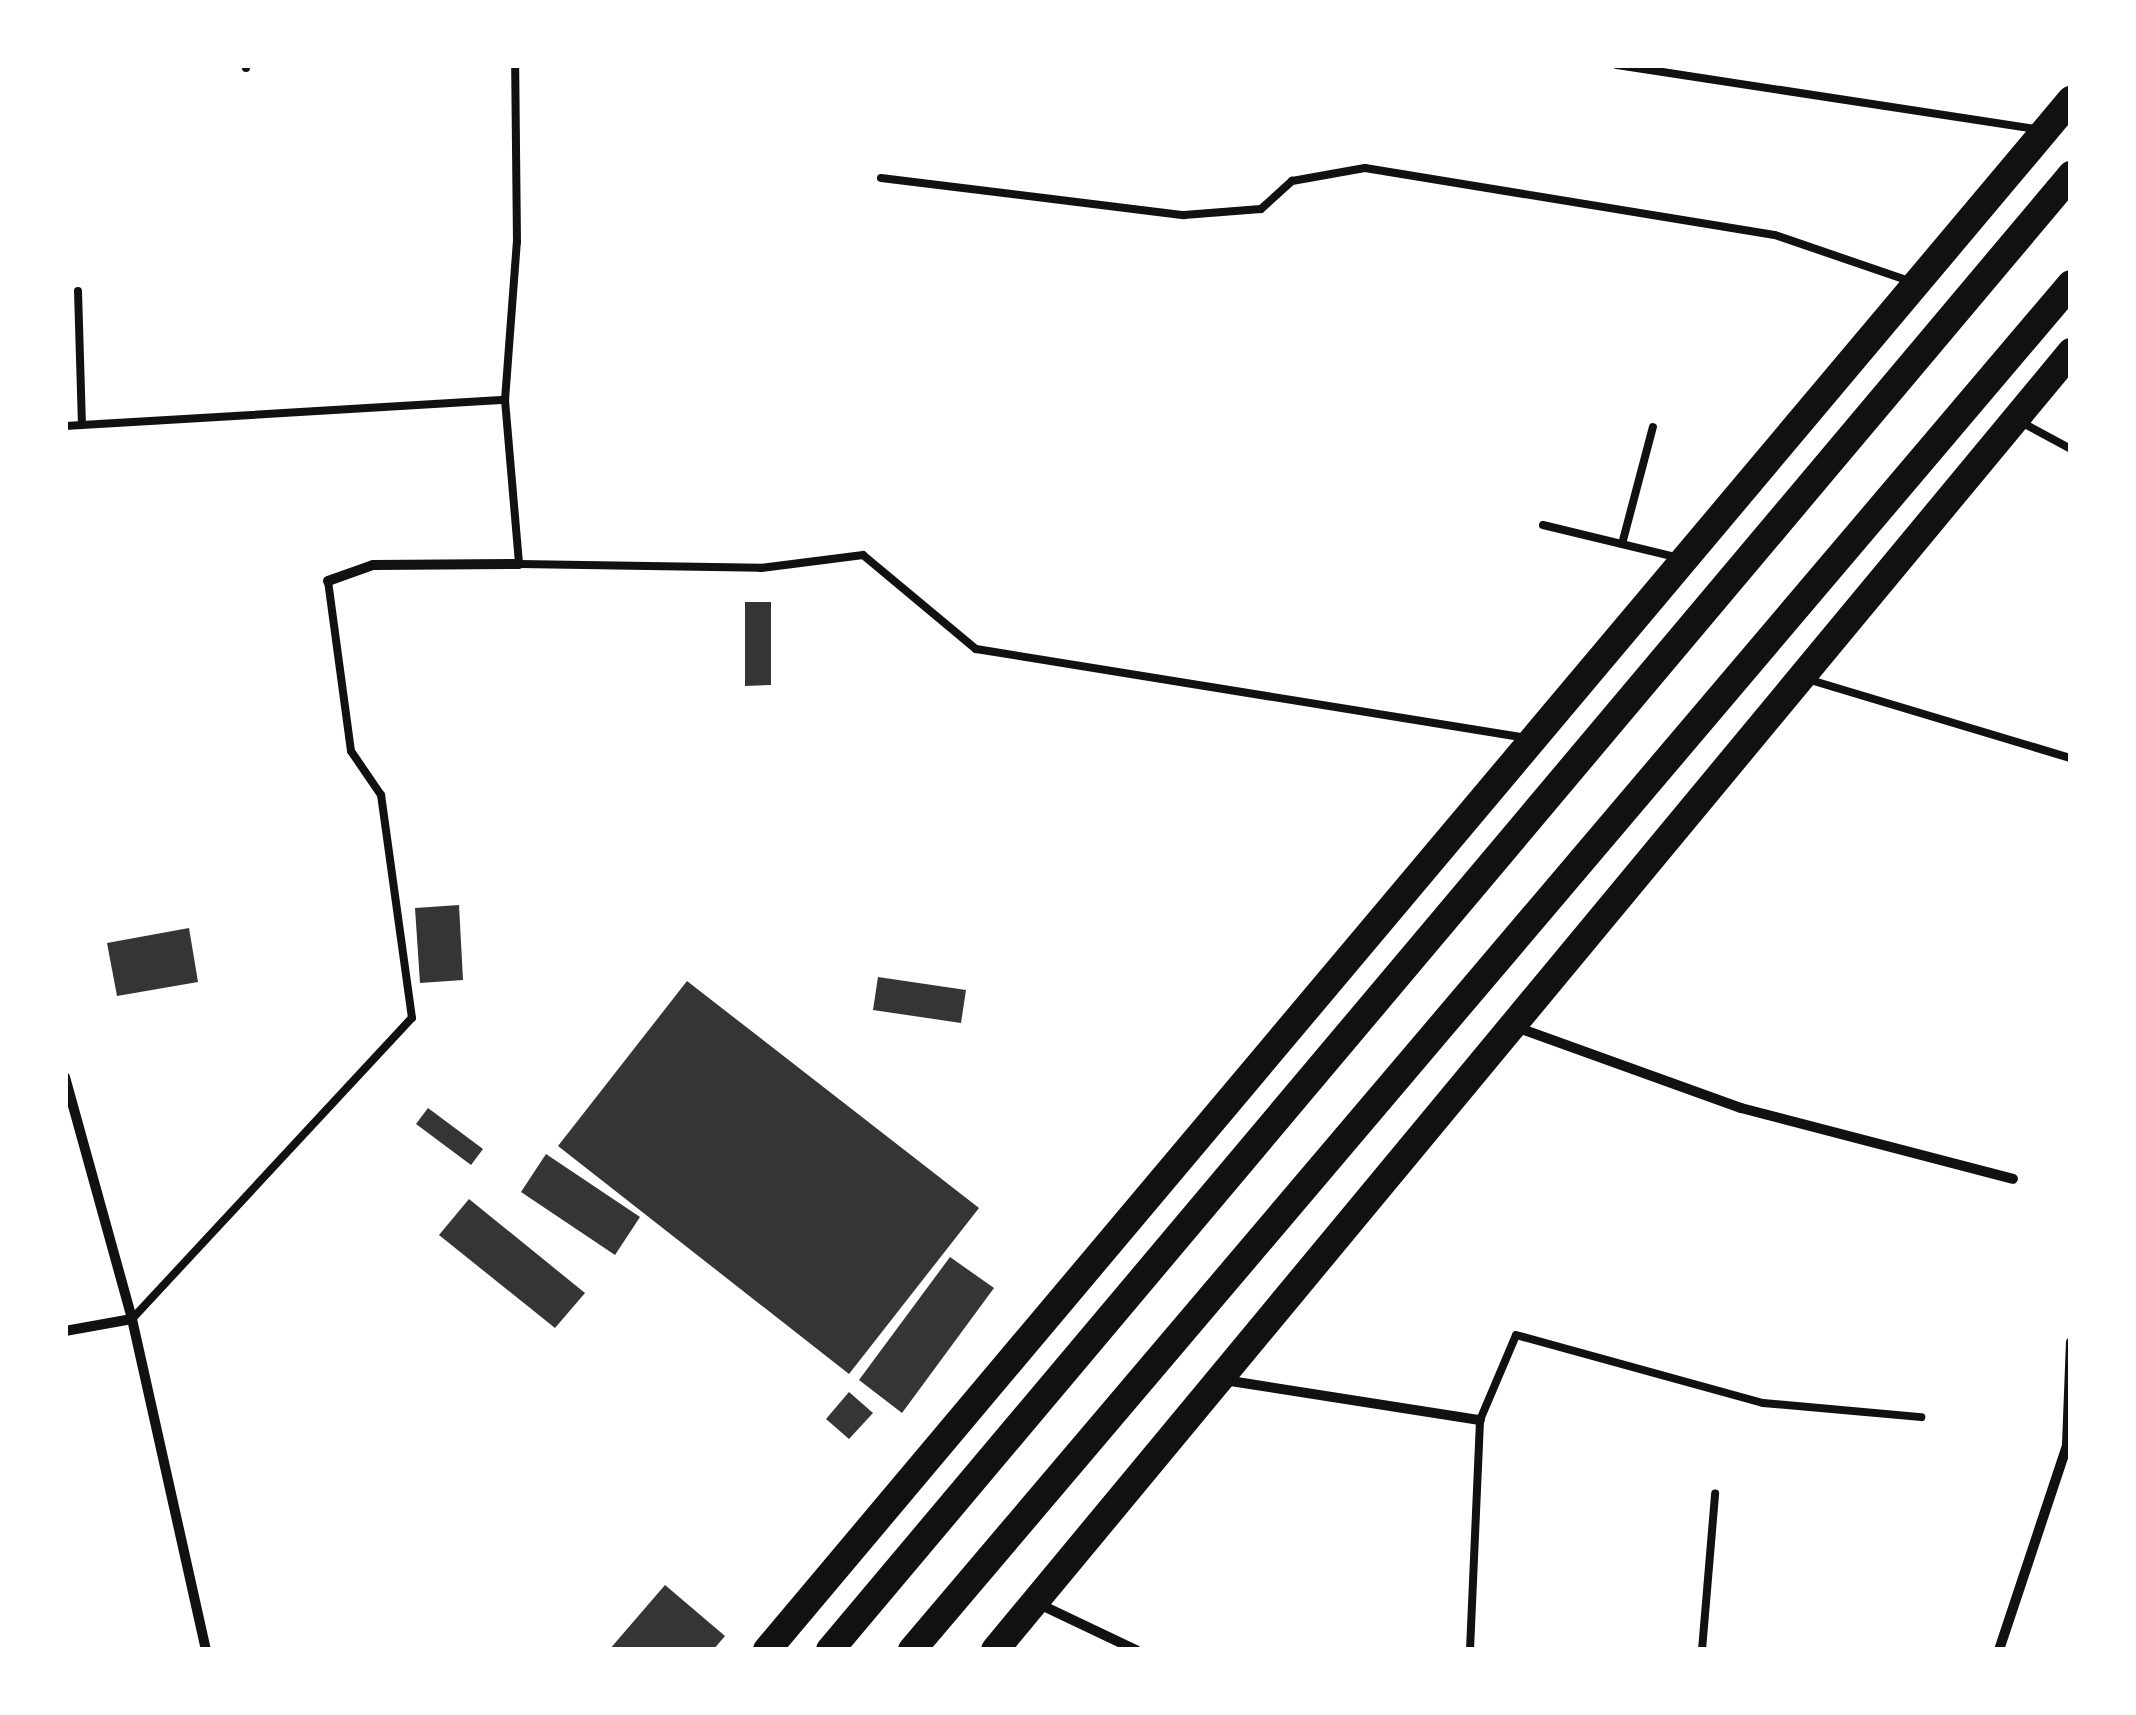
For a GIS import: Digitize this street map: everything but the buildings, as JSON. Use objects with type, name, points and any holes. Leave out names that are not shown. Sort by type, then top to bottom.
[{"type":"highway","points":[[768,1650],[2071,100]]},
{"type":"highway","points":[[830,1650],[2071,175]]},
{"type":"highway","points":[[912,1650],[2071,284]]},
{"type":"highway","points":[[995,1650],[1215,1378],[2071,352]]},
{"type":"street","points":[[328,582],[373,566],[518,564]]},
{"type":"street","points":[[1510,1025],[1741,1108],[2013,1180]]},
{"type":"street","points":[[65,1077],[132,1320],[206,1650]]},
{"type":"street","points":[[65,1331],[132,1320]]},
{"type":"street","points":[[1999,1650],[2069,1445],[2071,1342]]},
{"type":"street","points":[[1215,1378],[1480,1420]]},
{"type":"street","points":[[1036,1602],[1136,1650]]},
{"type":"lane","points":[[515,65],[517,242],[505,400],[518,564],[762,568],[863,555],[976,648],[1532,738]]},
{"type":"lane","points":[[1618,65],[2045,131]]},
{"type":"lane","points":[[881,178],[1184,214],[1261,209],[1292,181],[1365,168],[1775,235],[1916,283]]},
{"type":"lane","points":[[78,291],[82,425]]},
{"type":"lane","points":[[65,426],[505,400]]},
{"type":"lane","points":[[2015,419],[2071,448]]},
{"type":"lane","points":[[1622,544],[1653,427]]},
{"type":"lane","points":[[1543,525],[1683,559]]},
{"type":"lane","points":[[132,1320],[412,1018],[381,795],[352,751],[328,582]]},
{"type":"lane","points":[[1798,676],[2071,758]]},
{"type":"lane","points":[[1470,1650],[1480,1420],[1516,1335],[1763,1403],[1921,1418]]},
{"type":"lane","points":[[1702,1650],[1715,1494]]}]
